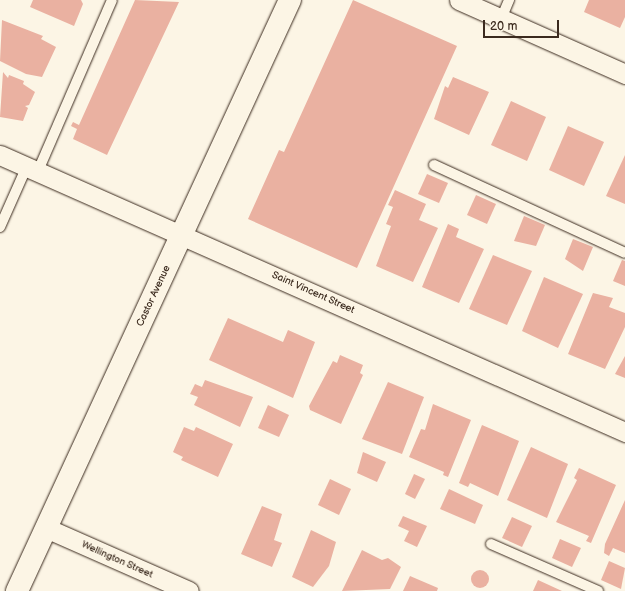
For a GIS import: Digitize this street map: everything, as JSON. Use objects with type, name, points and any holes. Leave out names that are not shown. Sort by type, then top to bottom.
[{"type":"main road","name":"Castor Avenue","points":[[17,591],[290,0]]},
{"type":"street","points":[[459,0],[625,74]]},
{"type":"street","name":"Saint Vincent Street","points":[[0,155],[625,432]]},
{"type":"street","name":"Wellington Street","points":[[46,528],[189,591]]},
{"type":"lane","points":[[0,227],[32,169],[112,0]]},
{"type":"lane","points":[[501,19],[510,0]]},
{"type":"lane","points":[[434,165],[625,253]]},
{"type":"lane","points":[[491,544],[598,591]]},
{"type":"building","points":[[33,0],[81,0],[83,4],[74,26],[30,7]]},
{"type":"building","points":[[135,0],[179,2],[107,155],[73,139],[77,129],[71,126],[73,122],[79,125]]},
{"type":"building","points":[[353,0],[457,46],[357,268],[248,219],[279,150],[284,152]]},
{"type":"building","points":[[589,0],[625,0],[625,17],[620,28],[584,12]]},
{"type":"building","points":[[2,20],[43,36],[41,39],[56,47],[42,77],[26,74],[0,61]]},
{"type":"building","points":[[3,72],[8,78],[9,75],[24,81],[23,84],[35,92],[29,105],[25,106],[28,108],[23,121],[0,117]]},
{"type":"building","points":[[453,77],[489,92],[469,135],[434,119],[445,86],[448,88]]},
{"type":"building","points":[[511,101],[546,117],[527,161],[491,145]]},
{"type":"building","points":[[568,126],[604,142],[584,186],[549,170]]},
{"type":"building","points":[[625,155],[625,204],[606,196]]},
{"type":"building","points":[[427,174],[448,183],[439,203],[418,194]]},
{"type":"building","points":[[395,190],[426,204],[419,220],[438,228],[413,282],[376,266],[391,226],[386,224],[393,207],[388,205]]},
{"type":"building","points":[[476,195],[496,204],[487,224],[467,215]]},
{"type":"building","points":[[524,216],[545,225],[536,246],[514,241]]},
{"type":"building","points":[[448,224],[459,229],[456,237],[484,249],[459,303],[422,287]]},
{"type":"building","points":[[573,239],[593,247],[583,271],[565,259]]},
{"type":"building","points":[[493,255],[532,271],[507,325],[469,309]]},
{"type":"building","points":[[622,260],[625,261],[625,286],[613,281]]},
{"type":"building","points":[[544,277],[583,294],[558,348],[522,331]]},
{"type":"building","points":[[593,293],[613,298],[609,307],[625,313],[625,327],[605,369],[568,354]]},
{"type":"building","points":[[228,318],[283,342],[288,330],[315,342],[293,398],[209,360]]},
{"type":"building","points":[[340,355],[363,365],[360,373],[363,375],[341,424],[310,410],[309,406],[333,361],[337,363]]},
{"type":"building","points":[[625,356],[625,378],[615,374]]},
{"type":"building","points":[[205,380],[253,397],[240,427],[194,405],[198,397],[190,394],[195,384],[202,387]]},
{"type":"building","points":[[388,382],[424,397],[402,454],[362,439]]},
{"type":"building","points":[[433,404],[471,420],[448,477],[443,475],[444,472],[409,457],[421,429],[425,430]]},
{"type":"building","points":[[268,405],[289,415],[279,437],[258,428]]},
{"type":"building","points":[[482,425],[519,441],[498,496],[470,483],[468,487],[459,483]]},
{"type":"building","points":[[184,427],[194,431],[196,427],[233,444],[218,477],[181,460],[183,457],[173,452]]},
{"type":"building","points":[[531,447],[568,464],[547,518],[507,500]]},
{"type":"building","points":[[363,452],[386,462],[377,482],[357,473]]},
{"type":"building","points":[[579,468],[616,485],[591,543],[586,541],[589,536],[556,522],[577,480],[574,478]]},
{"type":"building","points":[[414,474],[425,479],[415,499],[405,494]]},
{"type":"building","points":[[330,479],[351,489],[339,515],[318,505]]},
{"type":"building","points":[[449,489],[483,505],[475,524],[440,509]]},
{"type":"building","points":[[625,500],[625,553],[613,548],[609,556],[604,553],[605,544]]},
{"type":"building","points":[[262,506],[282,514],[274,540],[282,543],[272,567],[241,554]]},
{"type":"building","points":[[403,516],[427,526],[417,547],[404,541],[409,531],[398,526]]},
{"type":"building","points":[[512,517],[532,526],[522,547],[502,538]]},
{"type":"building","points":[[311,530],[336,542],[329,566],[313,587],[292,577]]},
{"type":"building","points":[[560,539],[581,548],[572,567],[552,558]]},
{"type":"building","points":[[362,550],[382,560],[388,558],[401,567],[390,589],[342,591]]},
{"type":"building","points":[[609,561],[625,568],[621,589],[601,580]]},
{"type":"building","points":[[476,570],[484,570],[489,575],[487,586],[484,588],[476,588],[471,583],[471,575]]},
{"type":"building","points":[[410,576],[438,588],[437,591],[403,591]]},
{"type":"building","points":[[538,580],[562,591],[533,591]]}]
